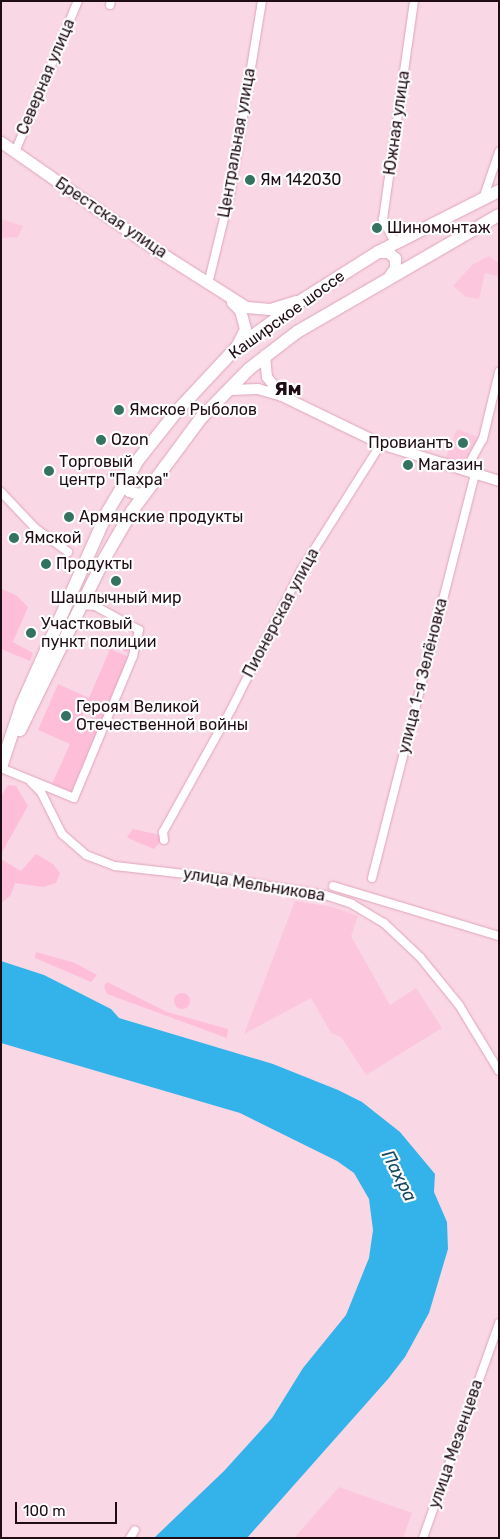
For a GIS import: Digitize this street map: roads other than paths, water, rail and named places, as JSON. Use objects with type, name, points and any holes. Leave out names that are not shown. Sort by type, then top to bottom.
[{"type":"main road","name":"Брестская улица","points":[[1,142],[208,284],[246,307],[262,310],[282,307],[313,293]]},
{"type":"main road","name":"Каширское шоссе","points":[[1,768],[22,704],[108,511],[128,474],[177,411],[235,349],[313,293],[378,252],[494,194]]},
{"type":"main road","name":"Каширское шоссе","points":[[1,768],[80,605],[147,490],[201,418],[265,355],[390,275],[499,215]]},
{"type":"main road","points":[[378,252],[388,252],[395,258],[395,268],[390,275]]},
{"type":"main road","name":"Брестская улица","points":[[222,292],[240,310],[244,320],[245,329],[235,349]]},
{"type":"main road","points":[[128,474],[129,491],[139,494],[147,490]]},
{"type":"street","name":"Северная улица","points":[[15,152],[78,1]]},
{"type":"street","name":"Центральная улица","points":[[208,284],[215,264],[232,185],[262,1]]},
{"type":"street","name":"Южная улица","points":[[395,243],[383,219],[414,1]]},
{"type":"street","points":[[494,194],[499,152]]},
{"type":"street","points":[[265,355],[267,377],[282,396]]},
{"type":"street","points":[[465,471],[482,439],[499,372]]},
{"type":"street","points":[[229,390],[258,389],[282,396],[381,444],[499,481]]},
{"type":"street","name":"Пионерская улица","points":[[164,840],[163,832],[231,710],[300,572],[381,444]]},
{"type":"street","name":"улица 1-я Зелёновка","points":[[372,878],[475,475]]},
{"type":"street","points":[[1,492],[36,528],[68,552]]},
{"type":"street","points":[[1,768],[74,798],[133,656],[139,630],[95,606],[80,605]]},
{"type":"street","name":"улица Мельникова","points":[[30,781],[41,792],[62,834],[86,854],[100,860],[115,866],[221,878],[325,895],[352,904],[384,923],[420,957],[459,1005],[499,1071]]},
{"type":"street","points":[[333,886],[499,936]]},
{"type":"street","name":"улица Мезенцева","points":[[423,1538],[499,1323]]},
{"type":"street","points":[[130,1538],[135,1530]]},
{"type":"water","name":"Пахра","points":[[1,961],[44,975],[111,1009],[119,1018],[273,1064],[338,1090],[362,1102],[400,1132],[435,1174],[434,1192],[447,1222],[448,1249],[429,1313],[405,1357],[388,1379],[247,1538],[154,1538],[224,1471],[272,1418],[303,1368],[346,1315],[369,1258],[373,1230],[369,1199],[354,1173],[337,1161],[240,1113],[1,1043]]},
{"type":"place","name":"Ям 142030","points":[[250,180]]},
{"type":"place","name":"Шиномонтаж","points":[[377,228]]},
{"type":"place","name":"Ямское Рыболов","points":[[119,410]]},
{"type":"place","name":"Ozon","points":[[101,440]]},
{"type":"place","name":"Провиантъ","points":[[463,443]]},
{"type":"place","name":"Магазин","points":[[408,465]]},
{"type":"place","name":"Торговый центр \"Пахра\"","points":[[49,471]]},
{"type":"place","name":"Армянские продукты","points":[[69,517]]},
{"type":"place","name":"Ямской","points":[[14,538]]},
{"type":"place","name":"Продукты","points":[[46,564]]},
{"type":"place","name":"Шашлычный мир","points":[[116,581]]},
{"type":"place","name":"Участковый пункт полиции","points":[[31,633]]},
{"type":"place","name":"Героям Великой Отечественной войны","points":[[66,716]]},
{"type":"district","name":"Ям","points":[[288,389]]}]
